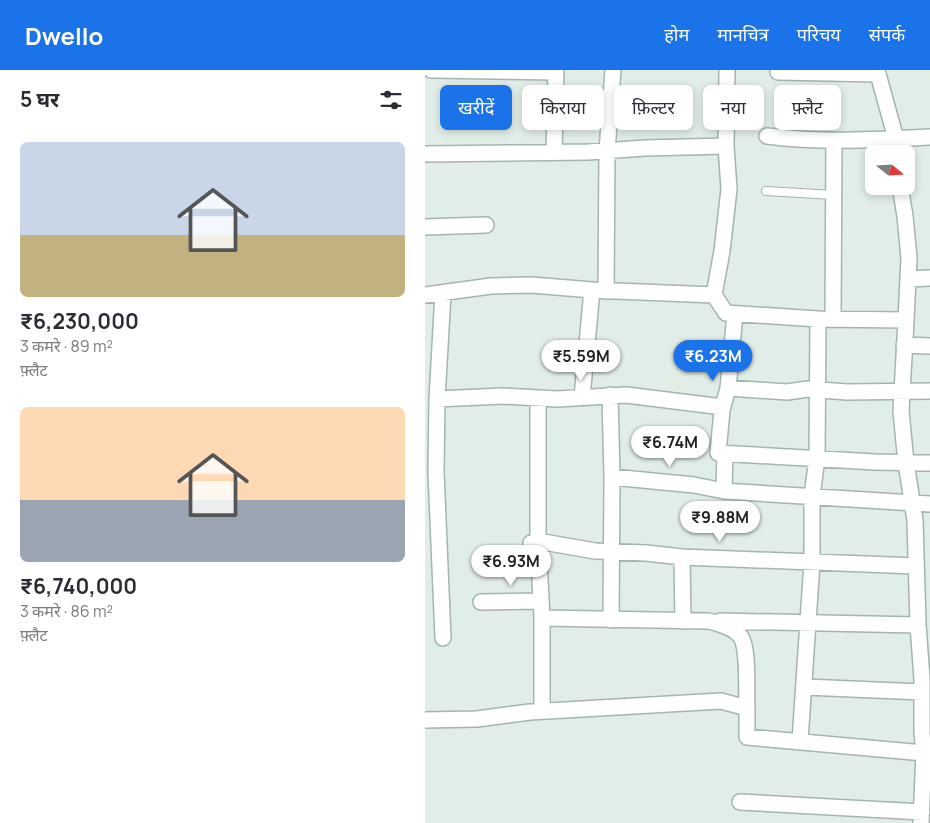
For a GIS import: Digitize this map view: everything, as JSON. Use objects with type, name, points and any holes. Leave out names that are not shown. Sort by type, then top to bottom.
[{"type":"street","points":[[431,70],[556,71],[554,152]]},
{"type":"street","points":[[582,397],[599,290],[613,70]]},
{"type":"street","points":[[727,70],[726,146],[729,189],[722,251],[714,295],[726,313],[826,319],[906,320]]},
{"type":"street","points":[[778,70],[778,72],[878,72],[896,145]]},
{"type":"street","points":[[767,136],[884,145]]},
{"type":"street","points":[[900,145],[930,137]]},
{"type":"street","points":[[800,741],[812,562],[812,496],[817,458],[818,390],[826,319],[834,196],[834,141]]},
{"type":"street","points":[[425,154],[607,151],[726,146]]},
{"type":"street","points":[[740,802],[921,818],[926,733],[918,625],[921,574],[901,411],[909,258],[901,195]]},
{"type":"street","points":[[425,227],[487,225]]},
{"type":"street","points":[[909,279],[930,278]]},
{"type":"street","points":[[425,294],[491,286],[532,285],[714,295]]},
{"type":"street","points":[[443,293],[437,399],[436,472],[443,638]]},
{"type":"street","points":[[735,314],[728,388],[723,407],[718,453],[930,463]]},
{"type":"street","points":[[905,345],[930,346]]},
{"type":"street","points":[[728,388],[787,392],[818,390],[847,392],[930,391]]},
{"type":"street","points":[[610,395],[612,477],[611,620]]},
{"type":"street","points":[[437,399],[503,396],[557,399],[626,395],[723,407]]},
{"type":"street","points":[[539,398],[534,542],[542,618],[542,711]]},
{"type":"street","points":[[724,491],[725,453]]},
{"type":"street","points":[[612,477],[694,485],[724,491],[930,504]]},
{"type":"street","points":[[534,542],[595,551],[646,553],[682,557],[812,562],[921,574]]},
{"type":"street","points":[[682,557],[683,620]]},
{"type":"street","points":[[481,602],[541,601]]},
{"type":"street","points":[[542,618],[918,625]]},
{"type":"street","points":[[709,621],[733,630],[741,636],[746,651],[747,737],[924,753]]},
{"type":"street","points":[[805,687],[922,692]]},
{"type":"street","points":[[425,720],[477,719],[542,711],[721,701],[747,708]]},
{"type":"lane","points":[[766,191],[834,196]]}]
